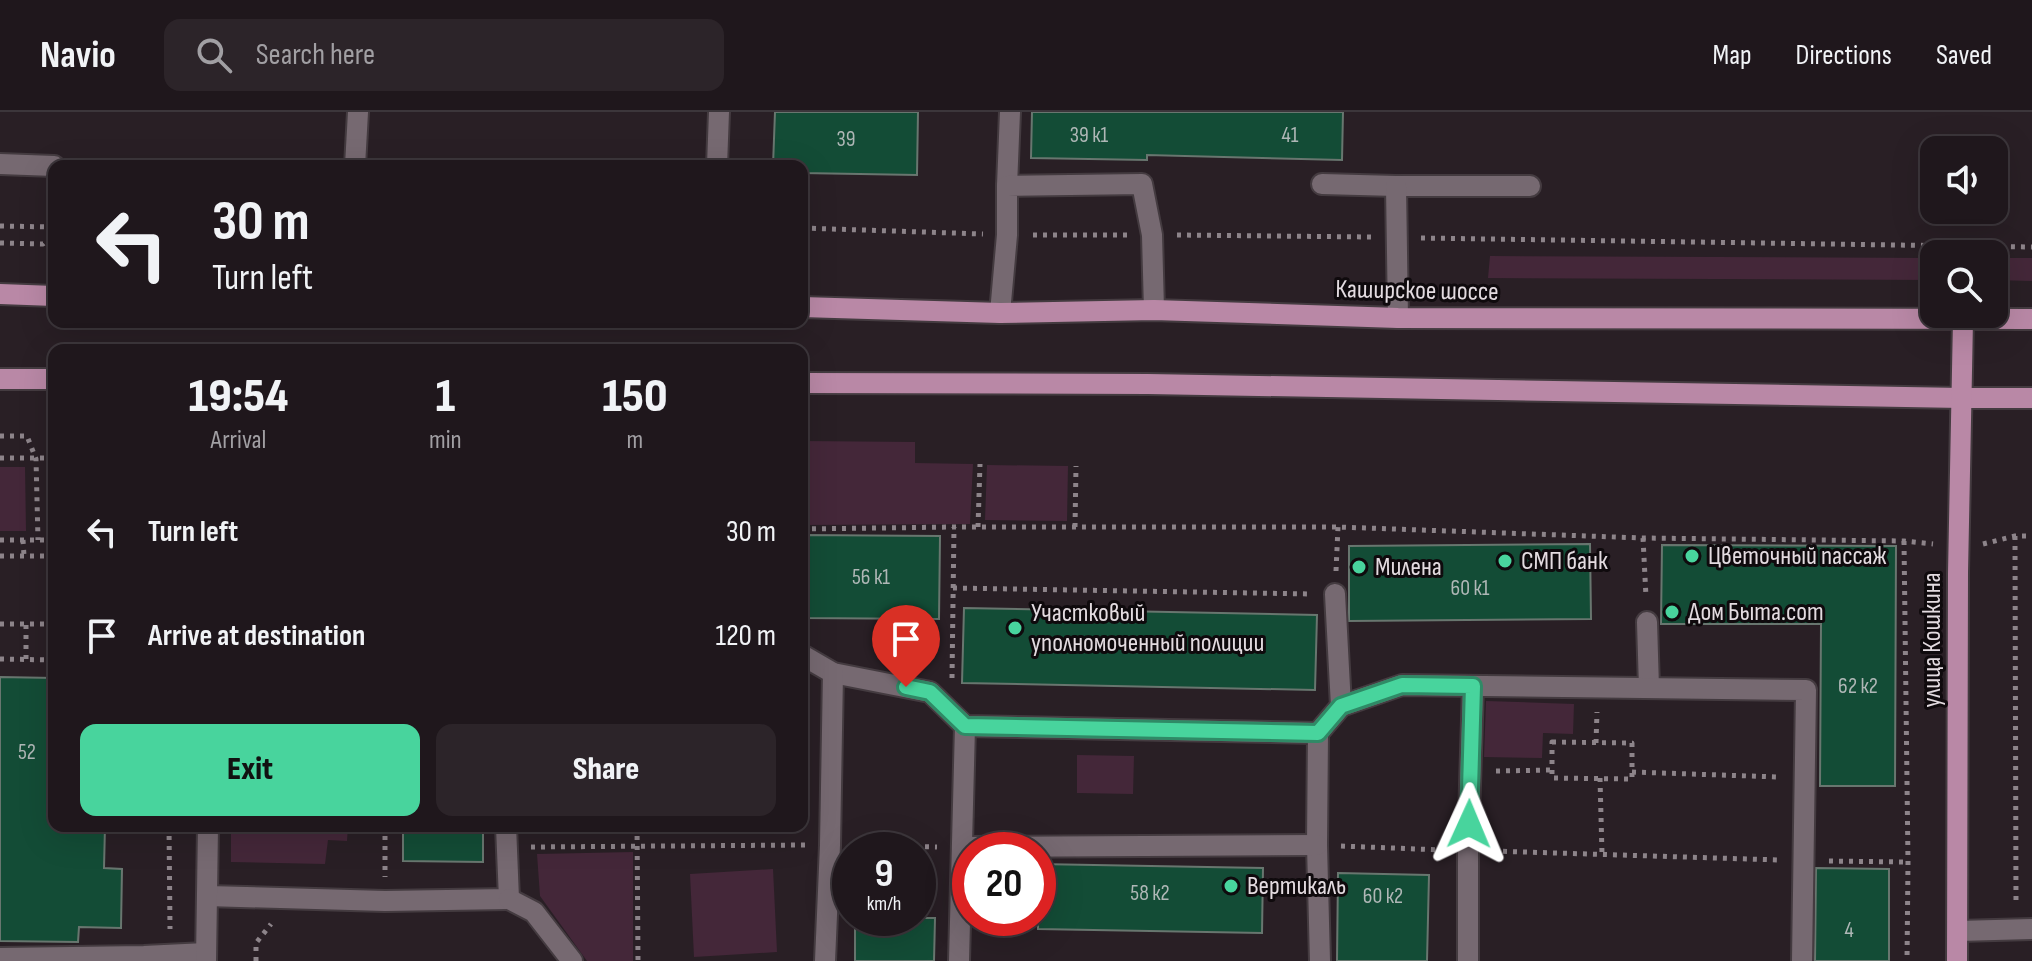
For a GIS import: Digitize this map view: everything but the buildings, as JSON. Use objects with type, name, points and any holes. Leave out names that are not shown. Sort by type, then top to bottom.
[{"type":"main road","points":[[0,294],[48,296]]},
{"type":"main road","name":"Каширское шоссе","points":[[808,307],[1000,313],[1154,310],[1398,318],[1920,320]]},
{"type":"main road","name":"Каширское шоссе","points":[[2008,319],[2032,319]]},
{"type":"main road","name":"улица Кошкина","points":[[1957,961],[1958,544],[1963,328]]},
{"type":"main road","points":[[0,379],[48,379]]},
{"type":"main road","points":[[808,383],[1148,384],[2032,398]]},
{"type":"street","points":[[355,160],[358,112]]},
{"type":"street","points":[[717,160],[719,112]]},
{"type":"street","points":[[1000,313],[1007,235],[1010,112]]},
{"type":"street","points":[[0,164],[48,166]]},
{"type":"street","points":[[1007,186],[1142,184],[1152,235],[1154,310]]},
{"type":"street","points":[[1322,184],[1530,186]]},
{"type":"street","points":[[1396,186],[1398,318]]},
{"type":"street","points":[[1335,594],[1341,706]]},
{"type":"street","points":[[1647,622],[1649,688]]},
{"type":"street","points":[[808,658],[833,673],[930,692],[958,720],[1318,733]]},
{"type":"street","points":[[825,961],[833,673]]},
{"type":"street","points":[[1320,961],[1318,733],[1341,706],[1402,685],[1806,690],[1802,961]]},
{"type":"street","points":[[1468,961],[1473,686]]},
{"type":"street","points":[[958,720],[962,832]]},
{"type":"street","points":[[0,958],[206,957],[208,832]]},
{"type":"street","points":[[506,832],[509,899]]},
{"type":"street","points":[[1056,846],[1317,845]]},
{"type":"street","points":[[207,896],[385,901],[509,899],[534,912],[572,961]]},
{"type":"street","points":[[1958,931],[2024,930]]},
{"type":"street","points":[[959,961],[960,936]]},
{"type":"path","points":[[0,226],[48,227]]},
{"type":"path","points":[[0,243],[43,244],[48,239]]},
{"type":"path","points":[[0,436],[27,436],[36,459],[38,540]]},
{"type":"path","points":[[0,458],[48,458]]},
{"type":"path","points":[[978,527],[980,464]]},
{"type":"path","points":[[1075,527],[1076,466]]},
{"type":"path","points":[[954,527],[958,720]]},
{"type":"path","points":[[953,588],[1335,594],[1338,527]]},
{"type":"path","points":[[808,529],[1338,527],[1928,544],[1983,544],[2015,536],[2032,536]]},
{"type":"path","points":[[2015,536],[2024,930]]},
{"type":"path","points":[[1643,538],[1647,622]]},
{"type":"path","points":[[0,540],[48,540]]},
{"type":"path","points":[[23,540],[24,556]]},
{"type":"path","points":[[1904,541],[1907,961]]},
{"type":"path","points":[[0,556],[48,556]]},
{"type":"path","points":[[0,624],[48,624]]},
{"type":"path","points":[[26,624],[26,659]]},
{"type":"path","points":[[0,659],[48,660]]},
{"type":"path","points":[[1552,742],[1632,743],[1632,779],[1552,778],[1552,770],[1552,742]]},
{"type":"path","points":[[1471,772],[1552,770]]},
{"type":"path","points":[[1632,772],[1805,777]]},
{"type":"path","points":[[1600,778],[1602,854]]},
{"type":"path","points":[[169,832],[171,955]]},
{"type":"path","points":[[385,832],[385,901]]},
{"type":"path","points":[[637,832],[638,961]]},
{"type":"path","points":[[1317,845],[1908,862]]},
{"type":"path","points":[[506,848],[952,847]]},
{"type":"shaded area","points":[[1490,256],[1920,258],[1920,280],[1488,278]]},
{"type":"shaded area","points":[[2008,258],[2032,258],[2032,281],[2008,280]]},
{"type":"shaded area","points":[[808,441],[915,442],[915,463],[973,464],[970,524],[808,525]]},
{"type":"shaded area","points":[[987,465],[1068,466],[1067,521],[985,520]]},
{"type":"shaded area","points":[[0,467],[25,467],[26,531],[0,531]]},
{"type":"shaded area","points":[[1486,701],[1574,704],[1573,734],[1543,733],[1542,758],[1484,757]]},
{"type":"shaded area","points":[[1077,755],[1134,756],[1133,794],[1077,793]]},
{"type":"shaded area","points":[[231,832],[348,832],[347,841],[328,840],[325,864],[231,862]]},
{"type":"shaded area","points":[[633,852],[633,961],[587,961],[540,896],[537,854]]},
{"type":"shaded area","points":[[773,869],[777,952],[694,957],[690,874]]},
{"type":"place","name":"Цветочный пассаж","points":[[1692,556]]},
{"type":"place","name":"СМП банк","points":[[1505,561]]},
{"type":"place","name":"Милена","points":[[1359,567]]},
{"type":"place","name":"Дом Быта.com","points":[[1672,612]]},
{"type":"place","name":"Участковый уполномоченный полиции","points":[[1015,628]]},
{"type":"place","name":"Вертикаль","points":[[1231,886]]},
{"type":"route","points":[[906,687],[930,692],[965,726],[1318,733],[1341,706],[1402,685],[1473,686],[1469,824]]}]
